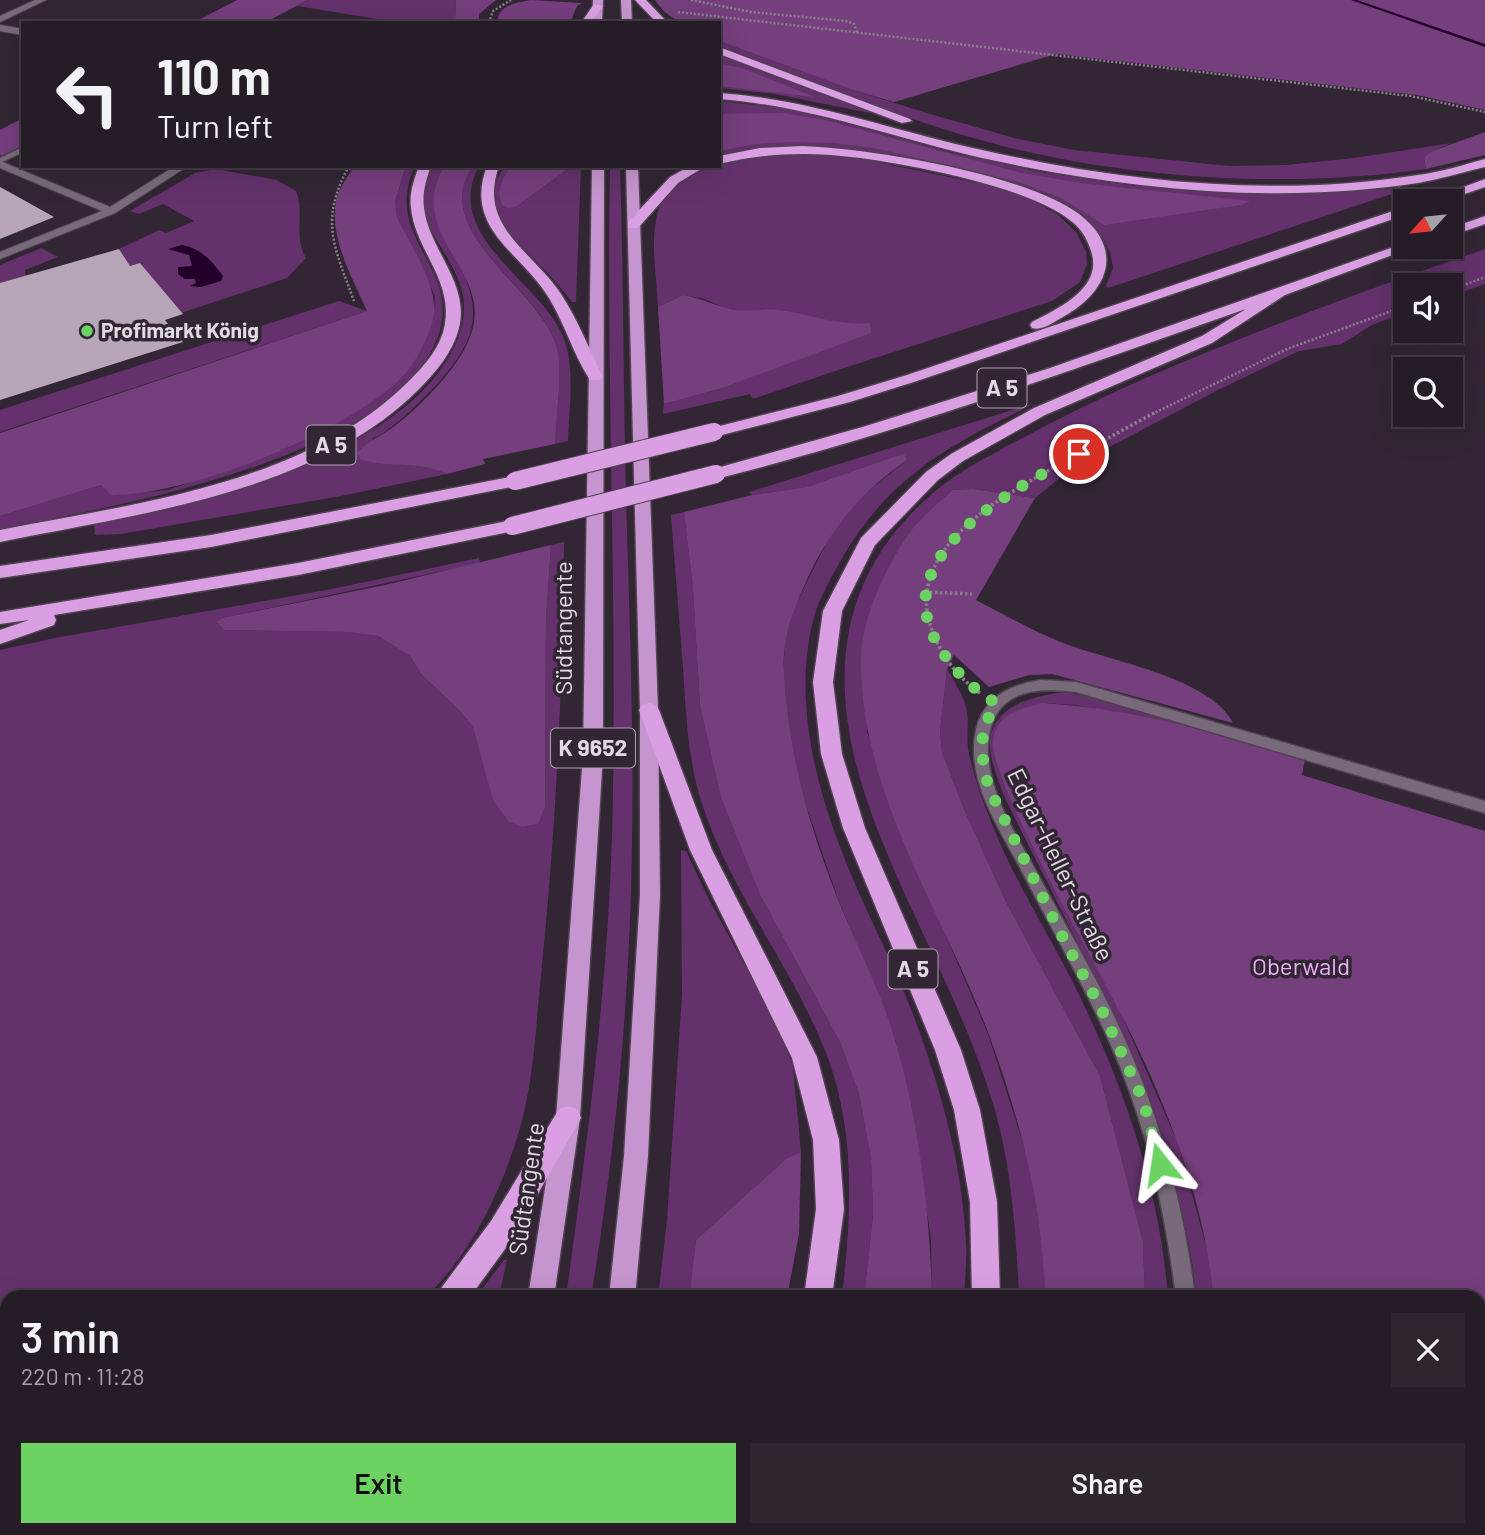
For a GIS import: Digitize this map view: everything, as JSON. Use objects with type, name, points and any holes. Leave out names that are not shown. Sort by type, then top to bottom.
[{"type":"highway","points":[[626,0],[627,21]]},
{"type":"highway","points":[[640,0],[661,21]]},
{"type":"highway","points":[[587,21],[598,3]]},
{"type":"highway","points":[[597,21],[598,3]]},
{"type":"highway","points":[[721,51],[912,123],[1044,166]]},
{"type":"highway","points":[[721,96],[803,106],[980,154],[1044,166],[1088,174],[1190,184],[1313,187],[1418,179],[1485,163]]},
{"type":"highway","name":"A 5","points":[[721,160],[783,149],[858,154],[998,184],[1034,195],[1066,211],[1090,231],[1099,251],[1101,270],[1091,290],[1071,307],[979,355]]},
{"type":"highway","name":"A 5","points":[[0,536],[163,501],[226,485],[282,466],[337,443],[404,398],[440,355],[451,332],[454,313],[446,278],[416,212],[419,177],[424,168]]},
{"type":"highway","name":"K 9652","points":[[492,168],[485,192],[489,215],[504,237],[553,292],[595,377]]},
{"type":"highway","name":"Südtangente","points":[[542,1290],[568,1118],[593,755],[598,168]]},
{"type":"highway","name":"K 9652","points":[[623,1290],[636,1156],[650,895],[649,710],[632,168]]},
{"type":"highway","points":[[634,225],[674,180],[696,168]]},
{"type":"highway","points":[[1463,190],[1485,183]]},
{"type":"highway","name":"A 5","points":[[0,572],[224,538],[515,481],[844,399],[1393,215]]},
{"type":"highway","points":[[1463,228],[1485,220]]},
{"type":"highway","name":"A 5","points":[[0,618],[298,569],[512,526],[716,474],[872,429],[1055,371],[1393,252]]},
{"type":"highway","name":"A 5","points":[[986,1290],[986,1213],[970,1123],[948,1050],[846,809],[825,731],[823,681],[826,645],[834,609],[855,562],[876,530],[905,500],[953,461],[1045,411],[1212,337],[1284,289]]},
{"type":"highway","name":"A 5","points":[[0,637],[89,605]]},
{"type":"highway","name":"K 9652","points":[[649,710],[701,850],[804,1057],[826,1140],[830,1209],[819,1290]]},
{"type":"highway","points":[[457,1290],[501,1231],[568,1118]]},
{"type":"street","points":[[0,19],[42,0]]},
{"type":"street","points":[[0,28],[21,32]]},
{"type":"street","points":[[0,162],[111,211]]},
{"type":"street","points":[[0,256],[111,211],[180,168]]},
{"type":"lane","points":[[0,162],[21,150]]},
{"type":"lane","points":[[996,703],[1007,694],[1034,683],[1076,687],[1485,807]]},
{"type":"lane","name":"Edgar-Heller-Straße","points":[[996,703],[985,725],[981,748],[988,786],[1101,1008],[1143,1100],[1166,1185],[1185,1290]]},
{"type":"path","points":[[489,21],[491,13],[498,5],[511,0]]},
{"type":"path","points":[[691,0],[751,12],[846,22],[855,24],[857,32]]},
{"type":"path","points":[[691,13],[1411,96],[1485,112]]},
{"type":"path","points":[[348,168],[333,194],[330,211],[331,233],[355,301]]},
{"type":"path","points":[[1463,285],[1485,276]]},
{"type":"path","points":[[996,703],[976,691],[949,664],[929,628],[925,592],[937,560],[959,534],[984,511],[1015,490],[1239,370],[1273,354],[1393,310]]},
{"type":"path","points":[[925,592],[972,594]]},
{"type":"shaded area","points":[[308,0],[456,0],[455,21],[390,21],[297,6]]},
{"type":"shaded area","points":[[721,42],[853,90],[930,114],[1018,139],[1074,150],[1229,166],[1286,165],[1452,143],[1430,152],[1424,159],[1426,169],[1317,178],[1204,177],[1147,172],[1037,154],[950,131],[884,109],[721,47]]},
{"type":"shaded area","points":[[721,56],[875,114],[775,94],[721,88]]},
{"type":"shaded area","points":[[721,101],[793,109],[949,152],[1040,172],[1121,184],[1194,191],[1282,194],[1410,188],[1393,189],[1393,194],[1108,288],[1106,286],[1113,268],[1104,240],[1092,225],[1047,194],[976,174],[833,147],[777,146],[721,157]]},
{"type":"shaded area","points":[[794,153],[867,160],[983,184],[1028,198],[1057,214],[1076,232],[1086,252],[1087,264],[1080,282],[1052,301],[753,399],[750,394],[663,414],[664,404],[719,389],[869,323],[850,325],[777,310],[745,312],[683,295],[658,307],[654,238],[657,216],[665,199],[677,185],[694,174],[756,157]]},
{"type":"shaded area","points":[[405,168],[414,168],[408,190],[408,212],[413,231],[438,285],[443,304],[441,326],[418,371],[375,409],[318,442],[251,468],[112,506],[0,529],[0,516],[101,485],[112,495],[168,490],[287,448],[339,421],[403,376],[414,362],[433,320],[435,296],[397,217],[395,203]]},
{"type":"shaded area","points":[[430,168],[442,168],[438,186],[439,197],[468,285],[473,320],[468,339],[457,359],[438,383],[400,420],[373,439],[381,463],[415,465],[447,474],[341,496],[121,534],[95,535],[94,525],[236,488],[286,471],[334,450],[378,426],[416,397],[450,355],[462,327],[464,308],[455,272],[425,214],[423,183]]},
{"type":"shaded area","points":[[472,168],[478,168],[471,191],[473,214],[482,235],[533,294],[562,334],[569,359],[571,386],[568,441],[555,444],[559,382],[557,348],[547,326],[531,304],[475,237],[465,214],[463,190]]},
{"type":"shaded area","points":[[504,168],[509,168],[500,185],[500,200],[502,205],[517,206],[569,168],[581,168],[576,302],[572,302],[500,221],[493,195],[496,181]]},
{"type":"shaded area","points":[[610,168],[620,168],[632,726],[631,901],[620,1071],[608,1184],[592,1290],[567,1290],[601,1011],[612,838],[614,670]]},
{"type":"shaded area","points":[[216,169],[277,180],[296,191],[300,208],[300,241],[306,258],[287,278],[181,313],[141,264],[144,262],[129,266],[119,249],[159,230],[166,233],[194,221],[163,204],[139,214],[130,211],[195,173]]},
{"type":"shaded area","points":[[182,245],[206,256],[223,276],[221,281],[201,287],[190,286],[196,283],[195,279],[185,279],[178,274],[178,267],[192,266],[189,255],[168,249]]},
{"type":"shaded area","points":[[41,248],[58,257],[25,270],[26,276],[0,283],[0,265]]},
{"type":"shaded area","points":[[1485,249],[1485,284],[1463,292],[1463,273],[1417,273]]},
{"type":"shaded area","points":[[1393,282],[1393,317],[1370,326],[1342,344],[1299,351],[1218,390],[1077,464],[1035,498],[973,489],[952,490],[909,533],[867,731],[886,796],[988,1034],[1030,1165],[1044,1254],[1045,1290],[1019,1290],[1009,1177],[994,1107],[969,1037],[880,836],[863,789],[851,742],[845,697],[846,652],[854,610],[871,568],[897,529],[953,477],[1125,387],[1226,344]]},
{"type":"shaded area","points":[[339,301],[367,311],[0,432],[0,410]]},
{"type":"shaded area","points":[[1035,403],[944,452],[905,481],[885,500],[859,532],[831,577],[814,617],[808,645],[806,703],[809,732],[829,817],[918,1028],[936,1080],[950,1134],[964,1217],[964,1290],[932,1290],[931,1239],[911,1109],[895,1039],[837,896],[796,776],[783,676],[785,642],[794,608],[827,542],[840,520],[860,497],[907,460],[893,457],[807,487],[752,495],[749,492]]},
{"type":"shaded area","points":[[684,512],[693,589],[700,706],[721,798],[760,895],[840,1042],[859,1094],[871,1159],[873,1215],[865,1290],[843,1290],[848,1237],[849,1178],[844,1119],[829,1061],[799,996],[730,870],[697,788],[687,720],[671,515]]},
{"type":"shaded area","points":[[564,542],[562,648],[555,807],[532,1067],[525,1108],[513,1151],[495,1197],[458,1260],[433,1290],[0,1290],[0,650],[332,589],[479,558],[480,563],[222,618],[224,630],[347,632],[378,636],[410,656],[422,675],[473,727],[480,746],[523,827],[537,824],[545,807],[546,619],[551,545]]},
{"type":"shaded area","points":[[947,669],[966,706],[969,754],[987,811],[1010,865],[1081,999],[1126,1106],[1149,1181],[1167,1290],[1145,1290],[1143,1242],[1100,1076],[1005,900],[964,809],[942,752],[940,732]]},
{"type":"shaded area","points":[[1065,692],[1100,699],[1220,734],[1075,705],[1043,703],[1125,1023],[1178,1143],[1210,1260],[1212,1290],[1196,1290],[1179,1203],[1136,1074],[1117,1027],[1003,794],[995,771],[990,747],[997,721],[1015,705],[1040,696]]},
{"type":"shaded area","points":[[681,850],[686,851],[785,1045],[793,1067],[801,1152],[787,1158],[696,1240],[690,1290],[659,1290],[667,1220],[682,995]]},
{"type":"shaded area","points":[[504,1260],[507,1260],[501,1290],[481,1290]]},
{"type":"green space","points":[[237,0],[308,0],[268,21],[197,21]]},
{"type":"green space","points":[[456,0],[496,0],[479,14],[479,21],[455,21]]},
{"type":"green space","points":[[530,0],[582,3],[577,6],[571,21],[497,21],[500,12],[513,4]]},
{"type":"green space","points":[[655,0],[1485,0],[1485,110],[1417,95],[1056,54],[894,102],[853,90],[721,42],[721,21],[681,21],[662,9]]},
{"type":"green space","points":[[721,64],[742,68],[815,97],[721,86]]},
{"type":"green space","points":[[783,113],[825,120],[1022,173],[1080,183],[1250,201],[1241,205],[1104,225],[1061,198],[1019,182],[879,149],[835,143],[790,142],[755,144],[721,151],[721,114]]},
{"type":"green space","points":[[21,119],[21,146],[0,155],[0,130]]},
{"type":"green space","points":[[1485,132],[1485,155],[1426,169],[1424,158],[1430,152]]},
{"type":"green space","points":[[353,168],[405,168],[395,202],[397,217],[429,281],[434,308],[433,320],[425,342],[403,376],[346,418],[307,439],[223,473],[144,492],[111,495],[101,485],[0,516],[0,433],[367,311],[339,244],[335,215],[341,188]]},
{"type":"green space","points":[[442,168],[472,168],[463,190],[465,214],[475,237],[547,326],[559,358],[555,444],[483,459],[485,464],[447,474],[413,465],[371,462],[360,459],[357,453],[402,421],[434,390],[461,355],[474,324],[470,288],[438,225],[434,208],[437,181]]},
{"type":"green space","points":[[509,168],[569,168],[517,206],[509,208],[502,205],[499,195]]},
{"type":"green space","points":[[683,295],[736,310],[779,310],[835,321],[870,323],[871,333],[719,389],[664,404],[658,307]]},
{"type":"green space","points":[[905,455],[907,460],[876,484],[850,511],[828,541],[809,575],[788,632],[784,658],[785,686],[791,738],[806,807],[837,897],[889,1022],[911,1103],[922,1167],[932,1290],[865,1290],[873,1215],[871,1159],[859,1094],[840,1042],[760,895],[721,798],[700,706],[693,589],[684,512],[752,495],[807,487]]},
{"type":"green space","points":[[973,489],[1035,498],[976,600],[1058,641],[1154,672],[1203,693],[1221,707],[1233,723],[1052,674],[1030,675],[989,687],[954,655],[947,669],[940,732],[942,752],[1005,900],[1100,1076],[1143,1242],[1145,1290],[1045,1290],[1035,1196],[1011,1099],[970,989],[888,804],[874,756],[864,707],[861,657],[866,626],[877,593],[908,535],[952,490]]},
{"type":"green space","points":[[551,545],[546,619],[545,807],[538,824],[523,827],[509,822],[493,800],[473,727],[422,675],[410,656],[378,636],[347,632],[224,630],[217,622],[222,618],[385,585]]},
{"type":"green space","name":"Oberwald","points":[[1043,703],[1076,706],[1143,716],[1208,731],[1305,759],[1302,775],[1485,831],[1485,1290],[1212,1290],[1193,1191],[1169,1119],[1124,1020],[1016,812],[995,757],[993,741],[999,724],[1004,718]]},
{"type":"green space","points":[[801,1152],[799,1234],[788,1290],[690,1290],[696,1240],[787,1158]]},
{"type":"building","points":[[0,187],[20,198],[54,217],[0,239]]},
{"type":"building","name":"Profimarkt König","points":[[119,249],[130,266],[140,263],[183,314],[165,320],[183,342],[0,400],[0,283]]},
{"type":"waterway","points":[[1353,0],[1485,46]]},
{"type":"place","name":"Profimarkt König","points":[[87,331]]},
{"type":"route","points":[[1079,454],[1015,490],[984,511],[959,534],[937,560],[925,592],[929,628],[949,664],[976,691],[996,703],[985,725],[981,748],[988,786],[1011,836],[1101,1008],[1143,1100],[1160,1164]]}]
